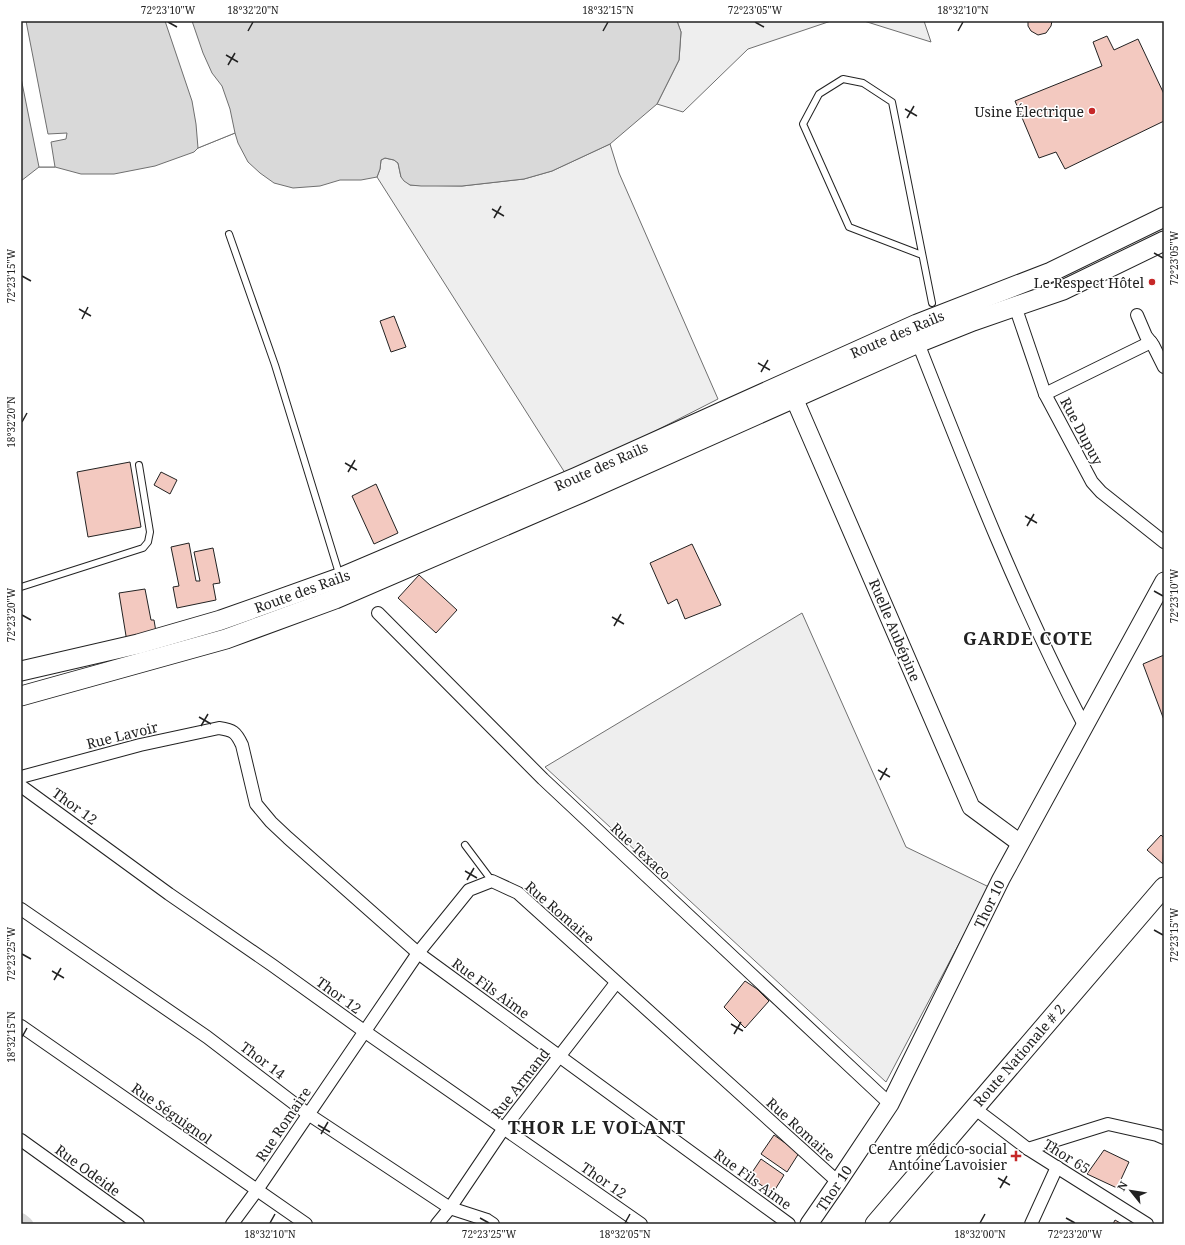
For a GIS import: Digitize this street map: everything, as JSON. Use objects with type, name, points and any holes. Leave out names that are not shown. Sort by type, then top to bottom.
[{"type":"main road","name":"Route des Rails","points":[[21,671],[145,642],[221,620],[342,577],[576,477],[917,324],[1051,272],[1164,217]]},
{"type":"main road","name":"Route des Rails","points":[[21,696],[226,639],[335,599],[581,493],[918,343],[973,320],[1063,290],[1164,241]]},
{"type":"main road","name":"Route Nationale # 2","points":[[875,1224],[1164,887]]},
{"type":"street","name":"Rue Dupuy","points":[[1015,306],[1045,394],[1096,488],[1164,542]]},
{"type":"street","points":[[1137,315],[1146,336],[1151,342],[1164,366]]},
{"type":"street","points":[[1045,394],[1151,342]]},
{"type":"street","points":[[918,343],[983,508],[1059,678],[1085,727]]},
{"type":"street","name":"Ruelle Aubépine","points":[[794,398],[971,807],[1020,843]]},
{"type":"street","name":"Thor 10","points":[[809,1224],[890,1104],[1020,843],[1164,581]]},
{"type":"street","name":"Rue Texaco","points":[[378,613],[543,779],[890,1104]]},
{"type":"street","name":"Rue Lavoir","points":[[21,777],[140,745],[219,728],[231,729]]},
{"type":"street","name":"Rue Fils Aime","points":[[231,729],[238,737],[242,745],[256,804],[283,832],[418,953],[789,1224]]},
{"type":"street","name":"Thor 12","points":[[21,786],[169,894],[641,1224]]},
{"type":"street","name":"Rue Romaire","points":[[232,1224],[257,1190],[418,953],[469,890],[492,880],[518,893],[838,1182]]},
{"type":"street","name":"Thor 14","points":[[22,913],[207,1036],[308,1114],[450,1208],[487,1220],[493,1224]]},
{"type":"street","name":"Rue Armand","points":[[437,1224],[450,1208],[504,1128],[616,983]]},
{"type":"street","name":"Rue Séguignol","points":[[21,1026],[306,1224]]},
{"type":"street","name":"Thor 65","points":[[974,1108],[1028,1149],[1147,1224]]},
{"type":"street","points":[[1028,1149],[1108,1124],[1157,1135],[1164,1138]]},
{"type":"street","name":"Rue Odeide","points":[[21,1140],[138,1224]]},
{"type":"street","points":[[1031,1224],[1057,1167]]},
{"type":"lane","points":[[922,255],[849,227],[803,124],[819,94],[843,79],[862,83],[892,102],[932,303]]},
{"type":"lane","points":[[228,234],[275,365],[338,570]]},
{"type":"lane","points":[[21,586],[143,548],[148,542],[150,532],[139,465]]},
{"type":"lane","points":[[465,845],[492,880]]},
{"type":"shaded area","points":[[21,21],[677,21],[681,32],[679,60],[657,104],[610,144],[552,171],[524,179],[462,186],[421,186],[410,185],[404,181],[401,177],[398,163],[394,160],[385,158],[381,160],[377,177],[361,180],[340,180],[320,186],[293,188],[274,183],[248,162],[238,143],[235,133],[198,148],[194,152],[155,166],[114,174],[81,174],[55,167],[39,167],[21,181]]},
{"type":"shaded area","points":[[677,21],[831,21],[748,49],[683,112],[657,104],[679,60],[681,32]]},
{"type":"shaded area","points":[[864,21],[924,21],[931,42]]},
{"type":"shaded area","points":[[610,144],[619,173],[718,399],[567,476],[377,177],[381,160],[385,158],[394,160],[398,163],[401,177],[410,185],[462,186],[524,179],[552,171]]},
{"type":"shaded area","points":[[802,613],[906,847],[989,887],[886,1082],[545,767]]},
{"type":"pier","points":[[21,21],[26,21],[48,134],[67,133],[66,139],[51,142],[55,167],[39,167],[21,78]]},
{"type":"pier","points":[[165,21],[192,21],[203,53],[212,73],[222,86],[230,109],[235,133],[198,148],[192,101]]},
{"type":"building","points":[[1028,21],[1052,21],[1051,26],[1046,33],[1038,35],[1031,31],[1028,26]]},
{"type":"building","name":"Usine Électrique","points":[[1107,36],[1114,50],[1138,39],[1164,94],[1164,121],[1065,169],[1056,152],[1039,158],[1015,101],[1102,66],[1093,42]]},
{"type":"building","points":[[394,316],[406,347],[391,352],[380,321]]},
{"type":"building","points":[[130,462],[141,527],[88,537],[77,472]]},
{"type":"building","points":[[161,472],[177,480],[170,494],[154,485]]},
{"type":"building","points":[[376,484],[398,533],[374,544],[352,496]]},
{"type":"building","points":[[189,543],[196,581],[200,581],[194,552],[213,548],[220,583],[213,584],[216,600],[177,608],[173,587],[179,586],[171,547]]},
{"type":"building","points":[[692,544],[721,605],[685,619],[677,599],[668,604],[650,563]]},
{"type":"building","points":[[419,575],[457,610],[436,633],[398,598]]},
{"type":"building","points":[[145,589],[151,620],[154,620],[156,632],[127,642],[119,593]]},
{"type":"building","points":[[1164,655],[1164,720],[1143,664]]},
{"type":"building","points":[[1161,835],[1164,838],[1163,864],[1147,850]]},
{"type":"building","points":[[745,981],[757,989],[769,1001],[745,1028],[724,1007]]},
{"type":"building","points":[[774,1135],[799,1153],[787,1172],[761,1154]]},
{"type":"building","points":[[1104,1150],[1129,1162],[1117,1188],[1087,1174]]},
{"type":"building","points":[[761,1159],[784,1175],[773,1193],[749,1177]]},
{"type":"building","points":[[1115,1220],[1122,1224],[1113,1224]]},
{"type":"waterway","points":[[21,1220],[26,1224]]},
{"type":"place","name":"Usine Électrique","points":[[1092,111]]},
{"type":"place","name":"Le Respect Hôtel","points":[[1152,282]]},
{"type":"place","name":"Centre médico-social Antoine Lavoisier","points":[[1016,1156]]},
{"type":"district","name":"GARDE COTE","points":[[1028,638]]},
{"type":"district","name":"THOR LE VOLANT","points":[[597,1127]]}]
